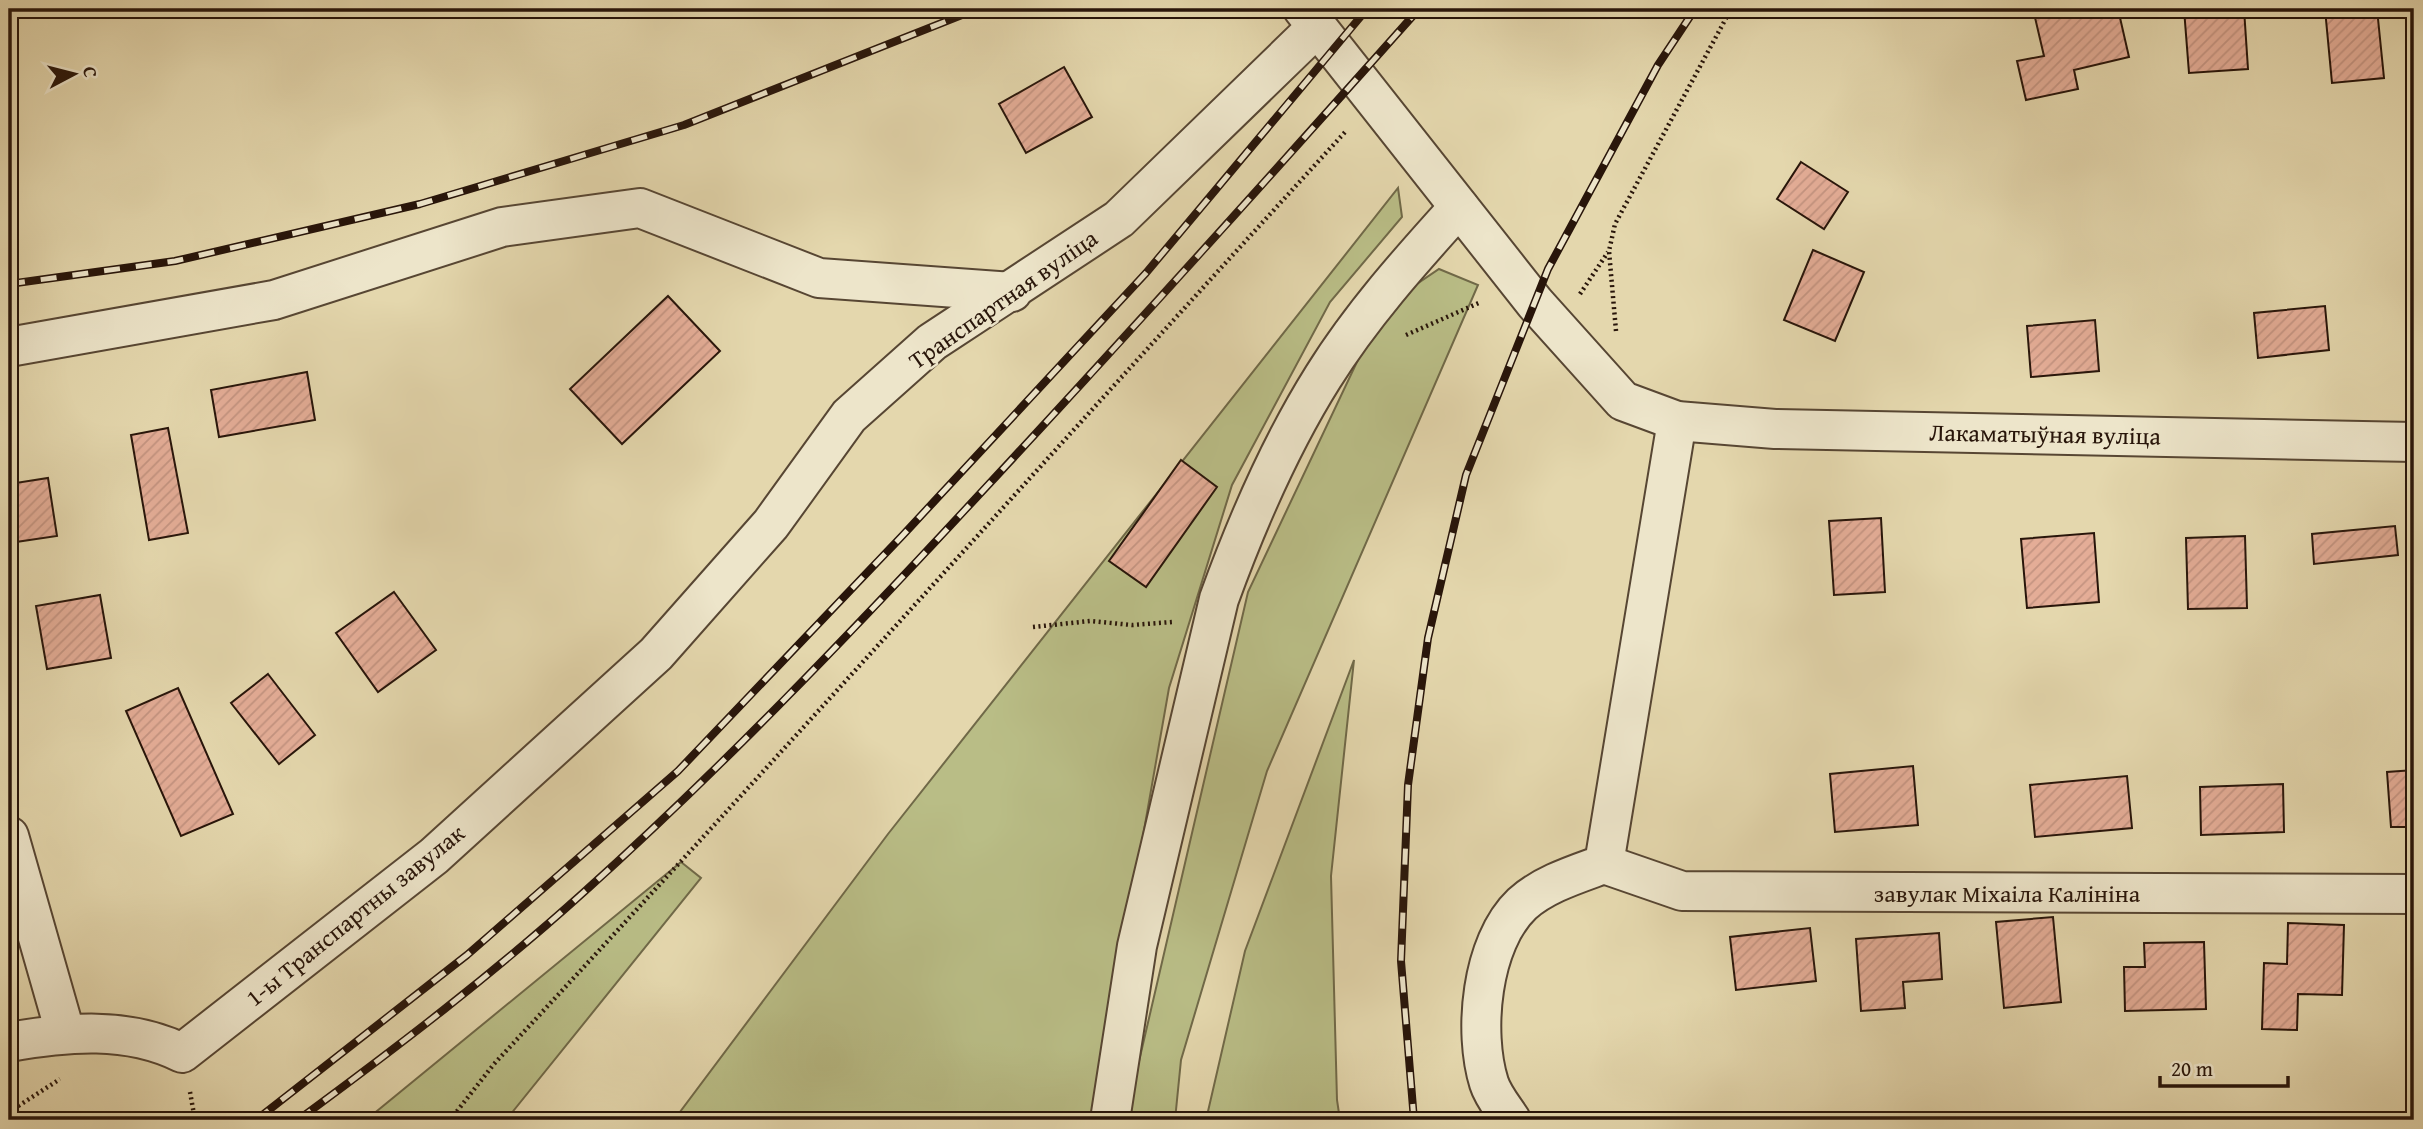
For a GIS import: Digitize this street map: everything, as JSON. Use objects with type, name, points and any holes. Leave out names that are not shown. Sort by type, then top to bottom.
[{"type":"street","name":"Лакаматыўная вуліца","points":[[1310,18],[1520,284],[1623,401],[1677,421],[1775,429],[2414,442]]},
{"type":"street","name":"Транспартная вуліца","points":[[656,654],[771,524],[849,416],[932,342],[1012,292],[1119,219],[1310,18]]},
{"type":"street","points":[[1110,1120],[1137,946],[1219,598],[1264,484],[1324,375],[1399,273],[1459,206]]},
{"type":"street","points":[[9,347],[274,300],[502,228],[640,208],[819,278],[1012,292]]},
{"type":"street","points":[[1511,1120],[1489,1084],[1481,1029],[1483,988],[1495,946],[1521,905],[1559,881],[1604,864],[1677,421]]},
{"type":"street","name":"1-ы Транспартны завулак","points":[[9,1042],[65,1032],[129,1035],[161,1043],[182,1053],[434,856],[656,654]]},
{"type":"street","points":[[9,836],[65,1032]]},
{"type":"street","name":"завулак Міхаіла Калініна","points":[[1604,864],[1682,891],[2414,894]]},
{"type":"path","points":[[1616,333],[1609,251],[1615,224],[1731,9]]},
{"type":"path","points":[[450,1120],[494,1063],[938,581],[1100,399],[1375,100]]},
{"type":"path","points":[[1553,323],[1575,302],[1609,251]]},
{"type":"path","points":[[1399,338],[1520,284]]},
{"type":"path","points":[[1033,627],[1090,621],[1132,625],[1178,621],[1219,598]]},
{"type":"green space","points":[[1398,188],[1402,217],[1330,302],[1232,485],[1169,688],[1093,1120],[674,1120],[888,834]]},
{"type":"green space","points":[[1439,269],[1478,285],[1267,771],[1181,1060],[1175,1120],[1128,1120],[1130,1100],[1248,592],[1383,307]]},
{"type":"green space","points":[[1354,660],[1331,876],[1337,1100],[1340,1120],[1206,1120],[1245,951]]},
{"type":"green space","points":[[681,862],[701,878],[506,1120],[366,1120]]},
{"type":"building","points":[[2033,9],[2118,9],[2129,57],[2074,70],[2078,89],[2026,100],[2017,61],[2044,56]]},
{"type":"building","points":[[2184,9],[2244,9],[2248,69],[2189,73]]},
{"type":"building","points":[[2325,9],[2377,9],[2384,78],[2332,83]]},
{"type":"building","points":[[1064,67],[1092,117],[1026,153],[999,104]]},
{"type":"building","points":[[1801,162],[1848,192],[1824,229],[1777,199]]},
{"type":"building","points":[[1813,250],[1864,272],[1835,341],[1784,320]]},
{"type":"building","points":[[668,296],[720,351],[622,444],[570,389]]},
{"type":"building","points":[[2325,306],[2329,350],[2258,358],[2254,313]]},
{"type":"building","points":[[2095,320],[2099,371],[2031,377],[2027,326]]},
{"type":"building","points":[[307,372],[315,420],[219,437],[211,390]]},
{"type":"building","points":[[168,428],[188,533],[149,540],[131,435]]},
{"type":"building","points":[[1181,460],[1217,487],[1146,587],[1109,561]]},
{"type":"building","points":[[48,478],[57,536],[9,543],[9,484]]},
{"type":"building","points":[[1881,518],[1885,592],[1834,595],[1829,521]]},
{"type":"building","points":[[2395,526],[2398,555],[2314,564],[2312,534]]},
{"type":"building","points":[[2094,533],[2099,602],[2027,608],[2021,539]]},
{"type":"building","points":[[2245,536],[2247,608],[2188,609],[2186,538]]},
{"type":"building","points":[[394,592],[436,650],[378,692],[336,633]]},
{"type":"building","points":[[100,595],[111,658],[47,669],[36,606]]},
{"type":"building","points":[[268,674],[315,735],[279,764],[231,703]]},
{"type":"building","points":[[178,688],[233,814],[181,836],[126,711]]},
{"type":"building","points":[[1913,766],[1918,825],[1835,832],[1830,774]]},
{"type":"building","points":[[2414,770],[2414,827],[2391,827],[2387,772]]},
{"type":"building","points":[[2127,776],[2132,828],[2035,837],[2030,785]]},
{"type":"building","points":[[2283,784],[2284,832],[2201,835],[2200,787]]},
{"type":"building","points":[[2053,917],[2061,1002],[2004,1008],[1996,922]]},
{"type":"building","points":[[2414,922],[2414,992],[2408,923]]},
{"type":"building","points":[[2288,923],[2344,925],[2342,995],[2298,994],[2297,1030],[2262,1029],[2264,963],[2287,964]]},
{"type":"building","points":[[1810,928],[1816,981],[1736,990],[1730,937]]},
{"type":"building","points":[[1939,933],[1942,979],[1903,982],[1905,1008],[1861,1011],[1856,939]]},
{"type":"building","points":[[2204,942],[2206,1009],[2125,1011],[2124,967],[2145,967],[2144,943]]},
{"type":"building","points":[[2397,1112],[2397,1120],[2337,1120],[2337,1114]]},
{"type":"railway","points":[[9,284],[175,261],[420,204],[684,125],[977,9]]},
{"type":"railway","points":[[256,1120],[467,955],[678,771],[903,535],[1146,273],[1367,9]]},
{"type":"railway","points":[[298,1120],[408,1038],[515,952],[635,845],[735,749],[881,600],[1032,437],[1419,9]]},
{"type":"railway","points":[[1414,1120],[1401,961],[1408,785],[1428,638],[1466,475],[1548,269],[1658,65],[1695,9]]}]
